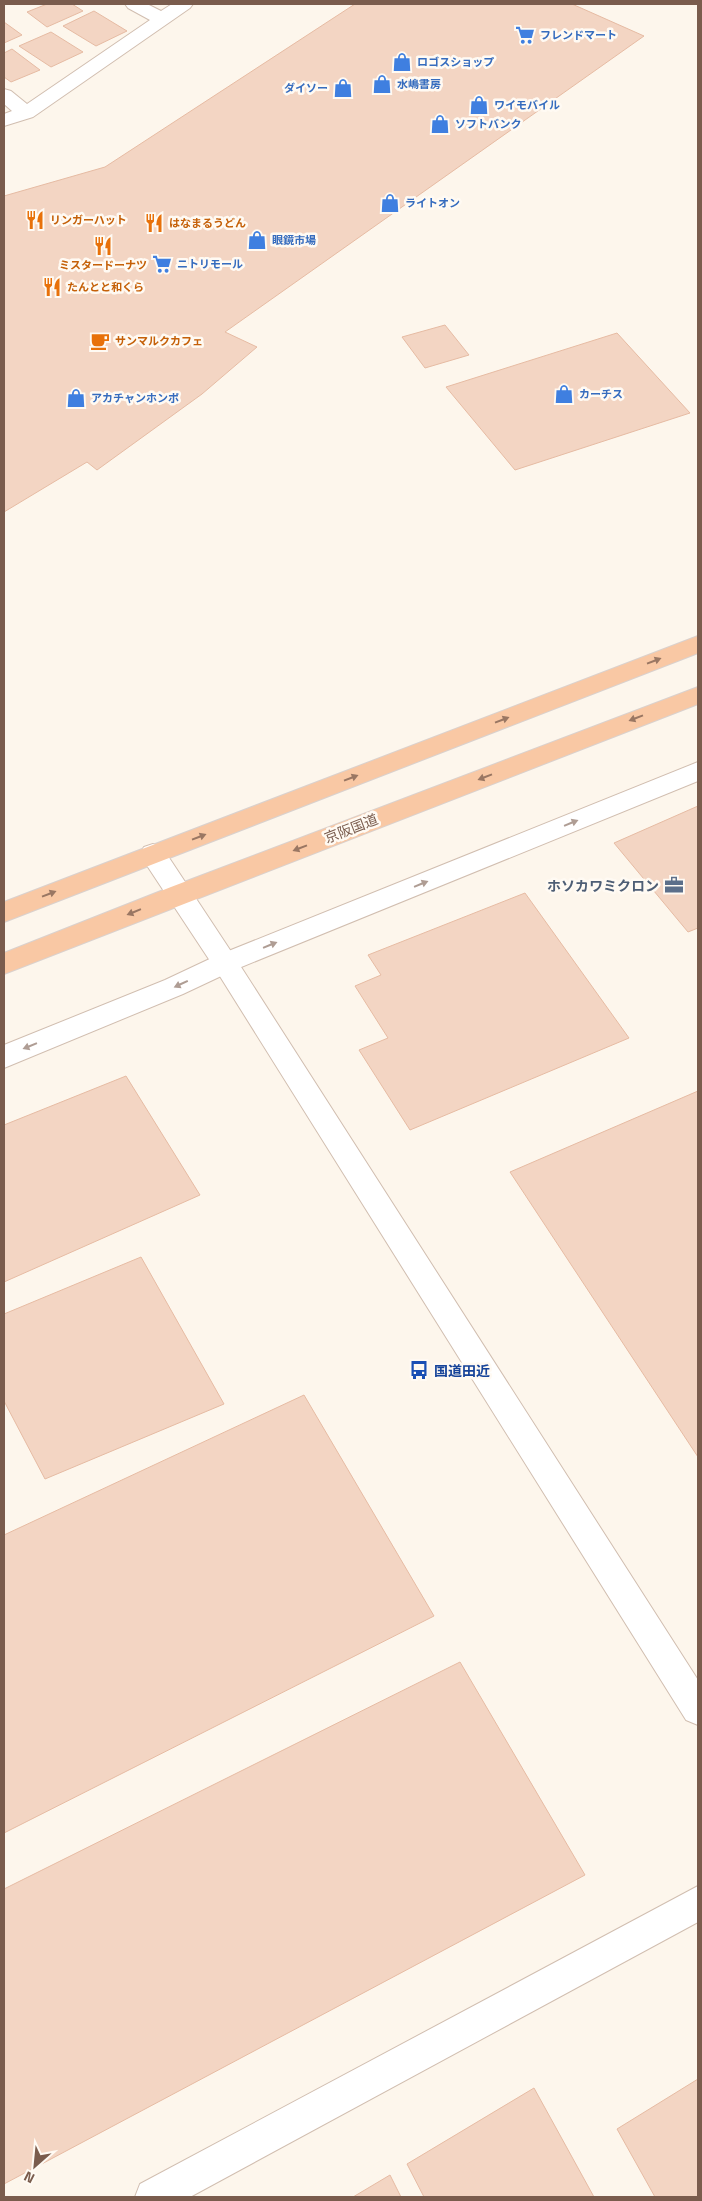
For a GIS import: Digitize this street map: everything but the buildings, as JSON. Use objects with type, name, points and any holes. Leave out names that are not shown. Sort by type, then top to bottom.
[{"type":"highway","points":[[4,912],[698,644]]},
{"type":"highway","name":"京阪国道","points":[[4,964],[698,694]]},
{"type":"street","points":[[134,4],[162,19]]},
{"type":"street","points":[[4,120],[26,114],[184,4]]},
{"type":"street","points":[[4,95],[26,114]]},
{"type":"street","points":[[4,1056],[174,987],[225,963],[698,771]]},
{"type":"street","points":[[154,854],[698,1709]]},
{"type":"street","points":[[152,2197],[698,1903]]},
{"type":"place","name":"フレンドマート","points":[[525,35]]},
{"type":"place","name":"ロゴスショップ","points":[[402,62]]},
{"type":"place","name":"水嶋書房","points":[[382,84]]},
{"type":"place","name":"ダイソー","points":[[343,88]]},
{"type":"place","name":"ワイモバイル","points":[[479,105]]},
{"type":"place","name":"ソフトバンク","points":[[440,124]]},
{"type":"place","name":"ライトオン","points":[[390,203]]},
{"type":"place","name":"リンガーハット","points":[[35,220]]},
{"type":"place","name":"はなまるうどん","points":[[154,223]]},
{"type":"place","name":"眼鏡市場","points":[[257,240]]},
{"type":"place","name":"ミスタードーナツ","points":[[103,246]]},
{"type":"place","name":"ニトリモール","points":[[162,264]]},
{"type":"place","name":"たんとと和くら","points":[[52,287]]},
{"type":"place","name":"サンマルクカフェ","points":[[100,341]]},
{"type":"place","name":"カーチス","points":[[564,394]]},
{"type":"place","name":"アカチャンホンポ","points":[[76,398]]},
{"type":"place","name":"ホソカワミクロン","points":[[674,885]]},
{"type":"place","name":"国道田近","points":[[419,1370]]}]
